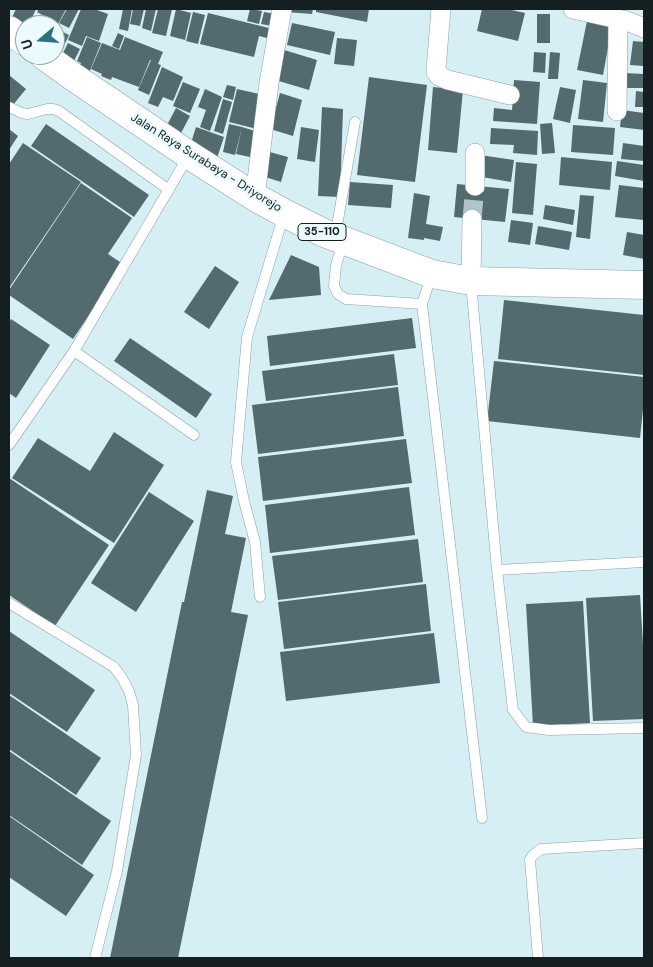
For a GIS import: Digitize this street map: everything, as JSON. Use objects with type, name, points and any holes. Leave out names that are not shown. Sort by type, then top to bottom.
[{"type":"main road","name":"Jalan Raya Surabaya - Driyorejo","points":[[57,65],[189,155],[255,197],[324,233],[432,274],[471,281],[644,284]]},
{"type":"street","points":[[255,197],[269,84],[282,9]]},
{"type":"street","points":[[440,9],[436,69],[438,76],[510,94]]},
{"type":"street","points":[[573,9],[627,21],[644,28]]},
{"type":"street","points":[[617,111],[618,19]]},
{"type":"street","points":[[475,153],[475,186]]},
{"type":"street","points":[[471,281],[472,219]]},
{"type":"lane","points":[[9,107],[28,114],[47,109],[59,111],[169,190]]},
{"type":"lane","points":[[355,122],[334,286],[338,294],[346,299],[422,304]]},
{"type":"lane","points":[[9,445],[74,351],[189,155]]},
{"type":"lane","points":[[260,597],[255,542],[236,462],[247,337],[284,213]]},
{"type":"lane","points":[[432,274],[422,304],[482,818]]},
{"type":"lane","points":[[471,281],[497,570],[513,710],[526,726],[549,730],[644,728]]},
{"type":"lane","points":[[74,351],[194,436]]},
{"type":"lane","points":[[497,570],[644,562]]},
{"type":"lane","points":[[9,603],[114,667],[126,684],[133,705],[136,754],[117,871],[95,958]]},
{"type":"lane","points":[[538,958],[530,860],[532,856],[540,849],[644,843]]},
{"type":"building","points":[[16,9],[36,9],[33,15],[15,15],[15,24],[9,24]]},
{"type":"building","points":[[39,9],[66,9],[63,15],[42,15],[37,12]]},
{"type":"building","points":[[67,9],[79,9],[69,28],[65,26],[64,15]]},
{"type":"building","points":[[81,9],[97,9],[108,14],[99,41],[86,36],[82,46],[68,40]]},
{"type":"building","points":[[123,9],[132,9],[128,31],[119,29]]},
{"type":"building","points":[[133,9],[144,9],[140,26],[130,24]]},
{"type":"building","points":[[146,9],[156,9],[151,31],[142,28]]},
{"type":"building","points":[[158,9],[172,9],[166,36],[152,33]]},
{"type":"building","points":[[176,9],[191,13],[185,40],[170,36]]},
{"type":"building","points":[[250,9],[262,11],[259,24],[247,21]]},
{"type":"building","points":[[287,9],[313,9],[312,14],[286,12]]},
{"type":"building","points":[[316,9],[369,9],[367,22],[316,12]]},
{"type":"building","points":[[482,9],[507,9],[525,13],[518,41],[477,31]]},
{"type":"building","points":[[193,12],[205,15],[198,44],[186,41]]},
{"type":"building","points":[[264,12],[275,14],[272,26],[261,24]]},
{"type":"building","points":[[208,13],[273,29],[271,39],[259,36],[254,57],[200,44]]},
{"type":"building","points":[[537,14],[550,14],[550,43],[537,43]]},
{"type":"building","points":[[587,21],[612,26],[603,75],[577,70]]},
{"type":"building","points":[[292,23],[335,32],[330,55],[287,45]]},
{"type":"building","points":[[65,33],[69,35],[65,43]]},
{"type":"building","points":[[118,33],[124,36],[119,49],[112,46]]},
{"type":"building","points":[[87,37],[101,43],[89,73],[78,69],[81,63],[77,61]]},
{"type":"building","points":[[125,37],[163,52],[158,64],[161,65],[149,95],[138,90],[151,60],[139,87],[112,77],[111,80],[91,69],[102,43],[120,50]]},
{"type":"building","points":[[337,38],[357,40],[354,66],[334,64]]},
{"type":"building","points":[[633,41],[644,42],[644,66],[630,65]]},
{"type":"building","points":[[68,43],[80,49],[72,65],[65,62],[65,49]]},
{"type":"building","points":[[281,49],[317,60],[309,90],[272,79]]},
{"type":"building","points":[[534,52],[546,53],[545,73],[533,72]]},
{"type":"building","points":[[550,52],[560,53],[558,79],[548,79]]},
{"type":"building","points":[[162,67],[183,77],[173,101],[163,97],[158,107],[148,103]]},
{"type":"building","points":[[623,73],[644,74],[644,88],[623,88]]},
{"type":"building","points":[[9,75],[26,89],[13,105],[9,101]]},
{"type":"building","points":[[369,77],[427,85],[415,182],[357,175]]},
{"type":"building","points":[[514,80],[540,82],[537,124],[493,121],[494,108],[512,110]]},
{"type":"building","points":[[583,80],[607,83],[603,122],[578,119]]},
{"type":"building","points":[[183,82],[200,89],[190,113],[173,106]]},
{"type":"building","points":[[227,85],[236,87],[233,100],[223,97]]},
{"type":"building","points":[[433,87],[463,90],[457,153],[428,150]]},
{"type":"building","points":[[560,87],[576,90],[570,123],[553,119]]},
{"type":"building","points":[[205,89],[222,97],[210,131],[200,127],[206,110],[198,107]]},
{"type":"building","points":[[237,89],[264,95],[257,129],[229,122]]},
{"type":"building","points":[[636,91],[644,92],[644,107],[635,107]]},
{"type":"building","points":[[280,93],[302,100],[293,136],[270,129]]},
{"type":"building","points":[[223,99],[232,102],[223,134],[214,131]]},
{"type":"building","points":[[322,107],[343,109],[340,197],[318,196]]},
{"type":"building","points":[[176,108],[190,116],[180,135],[166,127]]},
{"type":"building","points":[[622,110],[644,113],[644,130],[620,127]]},
{"type":"building","points":[[552,123],[555,153],[542,154],[540,124]]},
{"type":"building","points":[[46,124],[149,195],[134,217],[31,146]]},
{"type":"building","points":[[229,124],[242,127],[235,155],[223,152]]},
{"type":"building","points":[[573,125],[615,128],[613,155],[571,152]]},
{"type":"building","points":[[196,127],[224,137],[216,161],[191,143]]},
{"type":"building","points":[[242,127],[255,131],[250,157],[236,154]]},
{"type":"building","points":[[301,127],[319,130],[315,162],[297,159]]},
{"type":"building","points":[[491,128],[538,131],[537,155],[513,153],[514,145],[490,144]]},
{"type":"building","points":[[9,129],[18,136],[9,150]]},
{"type":"building","points":[[23,143],[81,182],[9,288],[9,164]]},
{"type":"building","points":[[623,143],[644,146],[644,161],[621,159]]},
{"type":"building","points":[[266,151],[288,157],[281,182],[259,175]]},
{"type":"building","points":[[480,155],[514,160],[511,182],[476,176]]},
{"type":"building","points":[[561,157],[612,162],[610,190],[559,185]]},
{"type":"building","points":[[617,161],[644,165],[644,181],[615,176]]},
{"type":"building","points":[[516,162],[537,164],[533,215],[512,213]]},
{"type":"building","points":[[350,182],[393,185],[391,208],[348,205]]},
{"type":"building","points":[[81,183],[132,218],[108,254],[123,264],[73,339],[9,295],[9,290]]},
{"type":"building","points":[[457,184],[509,189],[505,222],[454,217]]},
{"type":"building","points":[[619,185],[644,188],[644,220],[615,217]]},
{"type":"building","points":[[414,193],[430,196],[426,224],[443,227],[440,241],[408,238]]},
{"type":"building","points":[[580,195],[594,196],[590,239],[576,237]]},
{"type":"building","points":[[545,205],[575,210],[573,225],[543,219]]},
{"type":"building","points":[[511,220],[533,223],[530,245],[508,242]]},
{"type":"building","points":[[538,226],[572,232],[569,250],[535,244]]},
{"type":"building","points":[[627,232],[644,235],[644,259],[623,255]]},
{"type":"building","points":[[291,255],[319,267],[321,295],[269,300]]},
{"type":"building","points":[[215,266],[239,282],[209,329],[184,312]]},
{"type":"building","points":[[504,300],[644,315],[644,375],[498,359]]},
{"type":"building","points":[[412,318],[416,348],[270,366],[267,336]]},
{"type":"building","points":[[11,319],[50,345],[16,398],[9,393],[9,323]]},
{"type":"building","points":[[130,338],[212,394],[196,418],[114,361]]},
{"type":"building","points":[[394,354],[398,385],[266,401],[262,371]]},
{"type":"building","points":[[494,361],[644,377],[644,400],[640,438],[487,421]]},
{"type":"building","points":[[398,387],[404,436],[258,454],[252,405]]},
{"type":"building","points":[[114,432],[164,465],[114,543],[12,478],[38,438],[90,471]]},
{"type":"building","points":[[406,439],[412,483],[263,501],[258,457]]},
{"type":"building","points":[[9,478],[109,545],[55,626],[9,595]]},
{"type":"building","points":[[409,487],[415,535],[270,553],[265,505]]},
{"type":"building","points":[[207,490],[233,496],[225,534],[246,538],[231,612],[248,615],[178,958],[110,958],[182,602],[184,602]]},
{"type":"building","points":[[149,492],[194,521],[136,612],[91,583]]},
{"type":"building","points":[[418,539],[423,582],[278,600],[272,556]]},
{"type":"building","points":[[426,584],[431,631],[284,649],[278,602]]},
{"type":"building","points":[[640,595],[644,660],[644,719],[593,721],[586,598]]},
{"type":"building","points":[[583,601],[590,723],[533,726],[526,604]]},
{"type":"building","points":[[9,631],[95,690],[67,732],[9,693]]},
{"type":"building","points":[[434,633],[440,683],[286,701],[280,652]]},
{"type":"building","points":[[9,695],[101,758],[76,795],[9,749]]},
{"type":"building","points":[[9,751],[111,821],[82,865],[9,815]]},
{"type":"building","points":[[9,816],[94,875],[66,916],[9,877]]},
{"type":"tunnel","points":[[472,219],[475,186]]}]
